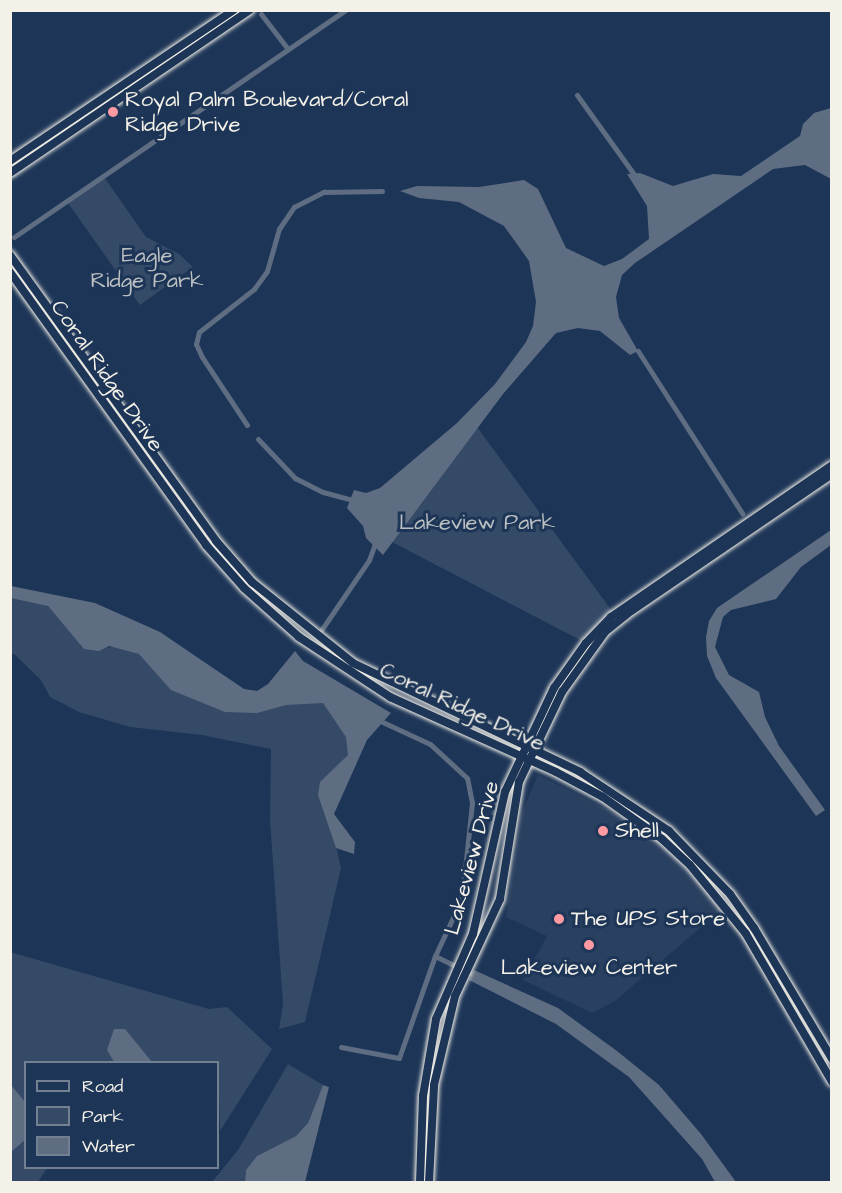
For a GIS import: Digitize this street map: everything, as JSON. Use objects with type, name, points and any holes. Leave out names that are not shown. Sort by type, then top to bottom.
[{"type":"main road","points":[[10,161],[234,10]]},
{"type":"main road","points":[[10,173],[250,10]]},
{"type":"main road","name":"Coral Ridge Drive","points":[[10,255],[216,541],[252,582],[353,663],[580,772],[640,809],[701,862],[754,928],[831,1059]]},
{"type":"main road","name":"Coral Ridge Drive","points":[[10,272],[206,545],[260,604],[298,637],[390,697],[525,758],[603,797],[662,839],[690,865],[746,934],[831,1082]]},
{"type":"main road","name":"Lakeview Drive","points":[[466,960],[484,896],[499,810],[564,673],[611,617],[831,465]]},
{"type":"main road","name":"Lakeview Drive","points":[[529,748],[562,692],[606,632],[643,603],[831,474]]},
{"type":"main road","name":"Lakeview Drive","points":[[420,1182],[429,1048],[435,1019],[500,899],[512,809],[525,758]]},
{"type":"main road","name":"Lakeview Drive","points":[[429,1182],[434,1085],[457,979]]},
{"type":"shaded area","points":[[538,775],[632,822],[668,847],[721,910],[615,1001],[592,1013],[523,980],[547,936],[506,917],[521,815]]},
{"type":"green space","name":"Eagle Ridge Park","points":[[104,177],[146,237],[179,254],[193,267],[140,305],[68,203]]},
{"type":"green space","name":"Lakeview Park","points":[[477,427],[612,611],[582,641],[392,542]]},
{"type":"green space","points":[[11,597],[47,605],[84,648],[147,646],[261,708],[331,685],[355,741],[329,816],[341,868],[305,1022],[279,1029],[283,1004],[270,820],[271,749],[202,735],[130,727],[79,712],[50,697],[41,680],[13,653],[11,657]]},
{"type":"green space","points":[[10,952],[209,1009],[227,1007],[272,1049],[220,1131],[219,1061],[24,1061],[24,1169],[46,1169],[38,1182],[11,1182]]},
{"type":"green space","points":[[288,1064],[323,1085],[308,1123],[296,1136],[257,1156],[246,1170],[245,1182],[212,1182],[238,1150]]},
{"type":"water","points":[[831,108],[831,179],[805,165],[773,169],[635,263],[622,275],[616,297],[619,318],[638,351],[630,355],[600,331],[578,328],[556,333],[503,394],[383,555],[366,538],[363,526],[347,508],[354,490],[366,493],[380,488],[457,423],[495,384],[526,342],[533,326],[536,302],[529,261],[504,226],[459,202],[419,198],[400,191],[417,186],[479,187],[524,180],[538,189],[566,248],[604,266],[622,259],[649,239],[647,206],[627,174],[640,173],[673,186],[713,174],[741,176],[800,136],[803,124],[814,113]]},
{"type":"water","points":[[831,530],[831,545],[801,567],[776,599],[731,610],[723,617],[715,647],[729,675],[759,692],[765,717],[779,746],[825,810],[816,816],[716,678],[707,656],[706,637],[709,621],[717,608]]},
{"type":"water","points":[[11,586],[95,603],[160,632],[244,689],[257,691],[268,684],[295,651],[303,661],[391,713],[367,740],[334,814],[355,842],[354,854],[336,848],[318,795],[320,782],[348,755],[346,737],[323,703],[286,705],[257,713],[225,712],[171,690],[139,654],[109,646],[99,651],[84,649],[48,606],[11,598]]},
{"type":"water","points":[[474,970],[558,1008],[617,1051],[659,1085],[701,1134],[736,1182],[715,1182],[702,1159],[629,1077],[556,1024],[469,980]]},
{"type":"water","points":[[114,1029],[125,1029],[151,1061],[113,1061],[107,1050]]},
{"type":"water","points":[[11,1085],[24,1101],[24,1141],[11,1152]]},
{"type":"water","points":[[323,1085],[329,1087],[305,1182],[245,1182],[246,1170],[257,1156],[296,1136],[308,1123]]},
{"type":"waterway","points":[[14,237],[346,10]]},
{"type":"waterway","points":[[261,14],[288,49]]},
{"type":"waterway","points":[[577,95],[633,173]]},
{"type":"waterway","points":[[247,425],[202,357],[196,344],[199,332],[254,289],[267,271],[279,229],[294,207],[324,192],[382,191]]},
{"type":"waterway","points":[[638,351],[742,513]]},
{"type":"waterway","points":[[258,439],[295,478],[323,492],[356,501]]},
{"type":"waterway","points":[[322,629],[369,560],[376,541]]},
{"type":"waterway","points":[[341,1047],[399,1058],[435,956],[462,898],[472,803],[467,778],[430,744],[378,720]]},
{"type":"waterway","points":[[435,956],[472,974]]},
{"type":"place","name":"Royal Palm Boulevard/Coral Ridge Drive","points":[[113,112]]},
{"type":"place","name":"Shell","points":[[603,831]]},
{"type":"place","name":"The UPS Store","points":[[559,919]]},
{"type":"place","name":"Lakeview Center","points":[[589,945]]}]
